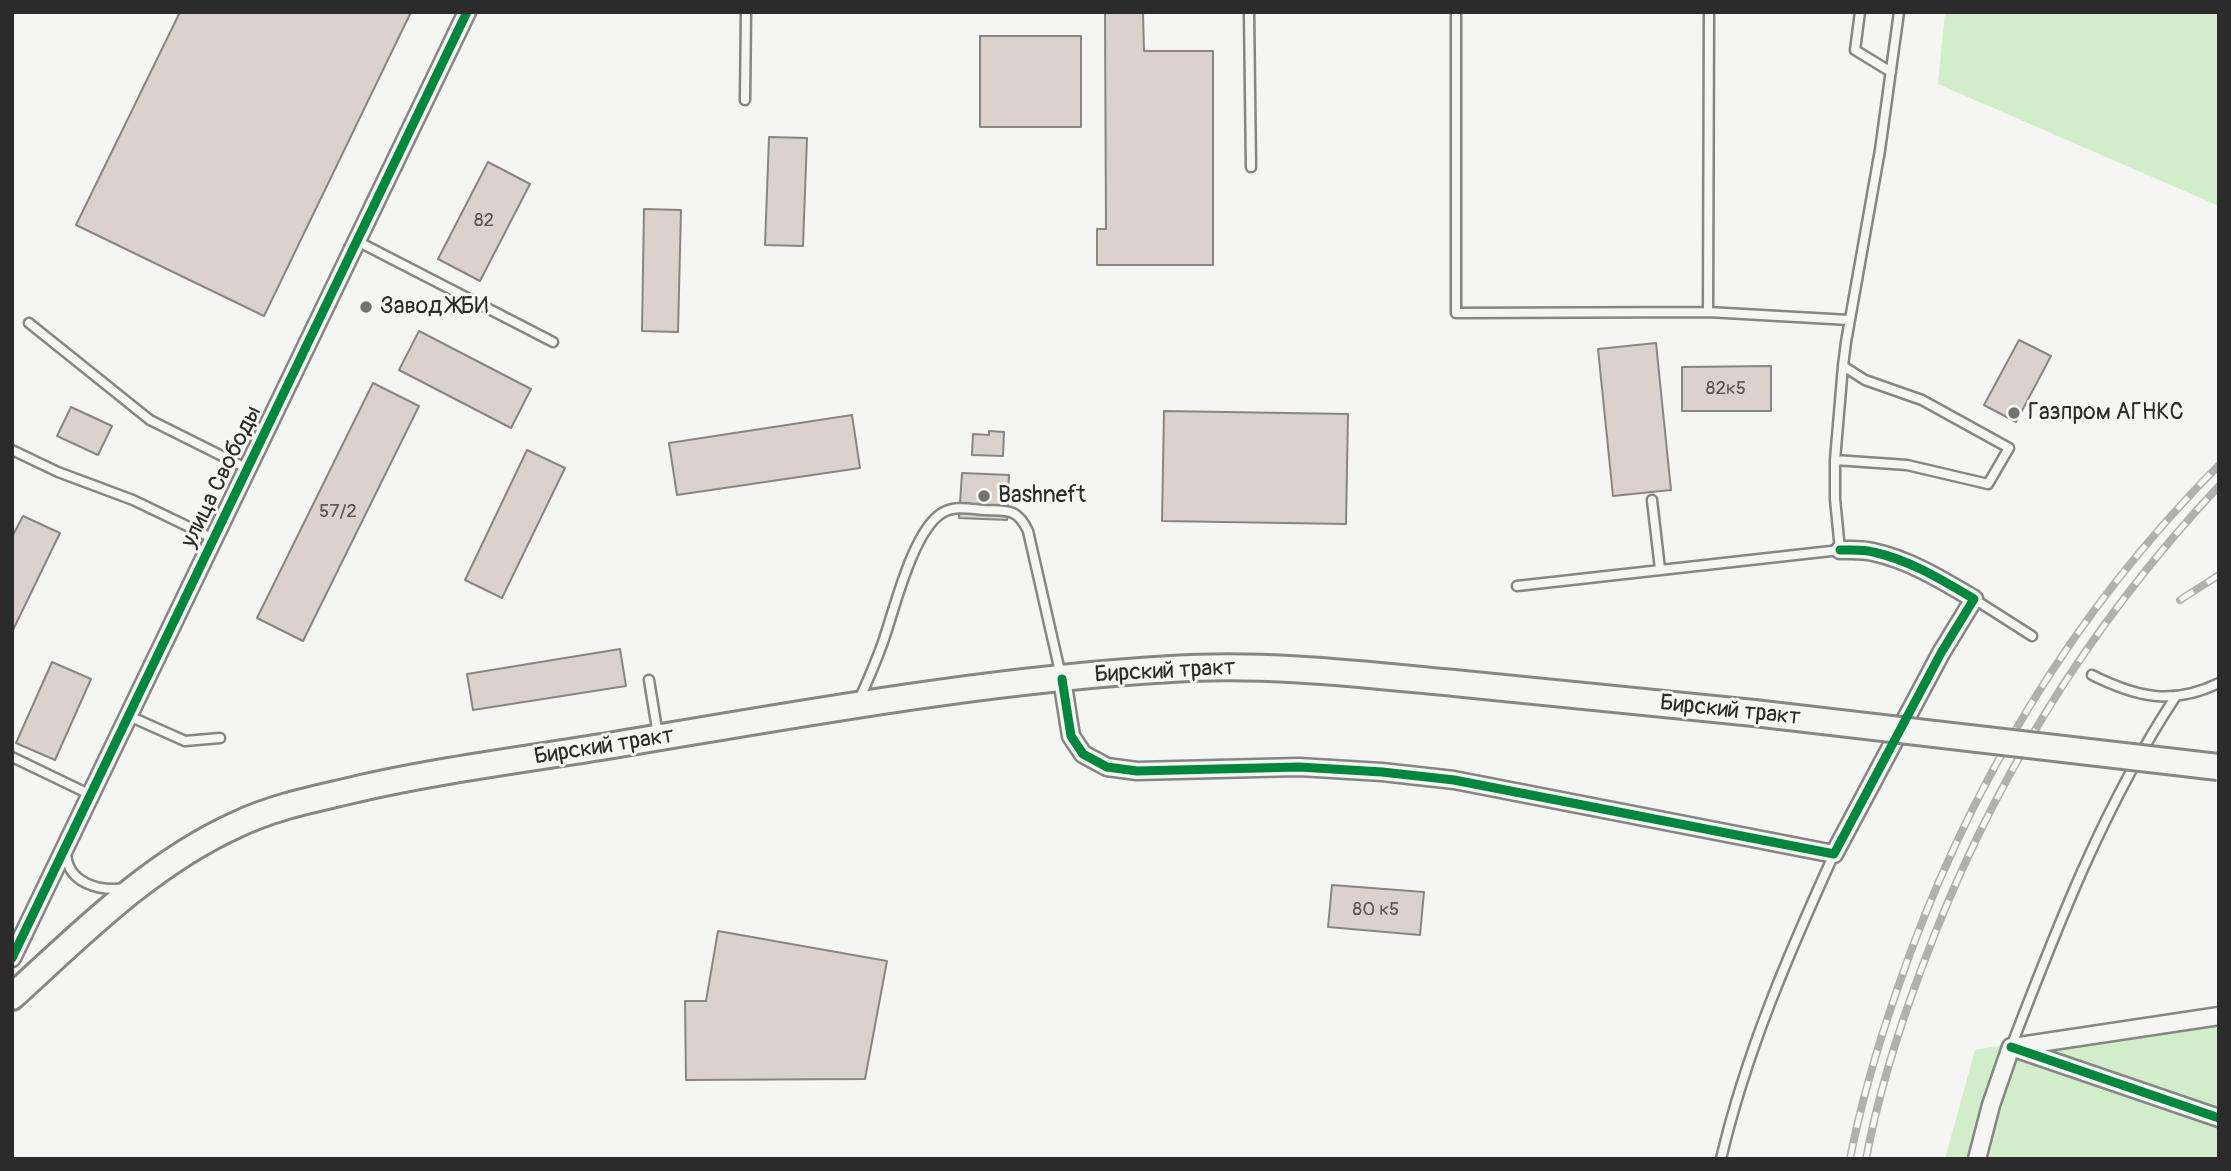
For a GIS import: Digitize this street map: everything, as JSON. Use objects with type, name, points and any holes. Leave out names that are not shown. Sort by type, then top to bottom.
[{"type":"main road","name":"Бирский тракт","points":[[12,997],[110,908],[139,886],[201,843],[237,824],[284,806],[381,783],[858,704],[1062,679],[1173,669],[1327,671],[1754,713],[2218,767]]},
{"type":"street","name":"улица Свободы","points":[[12,958],[248,469],[355,240],[467,12]]},
{"type":"street","points":[[1062,679],[1071,736],[1083,754],[1107,767],[1137,771],[1299,767],[1454,780],[1835,854],[1941,653],[1974,599],[1904,561],[1871,551],[1840,550]]},
{"type":"street","points":[[2011,1047],[2219,1016]]},
{"type":"street","points":[[2011,1047],[2219,1118]]},
{"type":"street","points":[[1977,1159],[1991,1105],[2011,1047]]},
{"type":"lane","points":[[745,100],[746,12]]},
{"type":"lane","points":[[1249,12],[1251,167]]},
{"type":"lane","points":[[1455,12],[1456,313],[1708,312],[1849,320]]},
{"type":"lane","points":[[1708,312],[1709,12]]},
{"type":"lane","points":[[1860,12],[1855,51],[1891,72]]},
{"type":"lane","points":[[1517,586],[1840,550],[1835,499],[1835,460],[1843,366],[1880,150],[1899,12]]},
{"type":"lane","points":[[355,240],[553,342]]},
{"type":"lane","points":[[30,323],[150,420],[248,469]]},
{"type":"lane","points":[[1835,460],[1907,465],[1988,484],[2009,447],[1922,400],[1865,380],[1843,366]]},
{"type":"lane","points":[[12,450],[58,472],[133,500],[214,539]]},
{"type":"lane","points":[[1652,500],[1660,569]]},
{"type":"lane","points":[[858,704],[920,537],[932,520],[944,511],[954,508],[1013,512],[1022,519],[1028,531],[1062,679]]},
{"type":"lane","points":[[1974,599],[2032,636]]},
{"type":"lane","points":[[2092,675],[2121,690],[2147,696],[2176,696],[2219,683]]},
{"type":"lane","points":[[649,680],[659,738]]},
{"type":"lane","points":[[2011,1047],[2093,848],[2150,735],[2176,696]]},
{"type":"lane","points":[[129,716],[185,741],[220,738]]},
{"type":"lane","points":[[12,757],[91,795]]},
{"type":"lane","points":[[66,845],[68,867],[79,880],[120,889],[139,886]]},
{"type":"lane","points":[[1721,1159],[1732,1111],[1755,1039],[1835,854]]},
{"type":"green space","points":[[1945,12],[2219,12],[2219,206],[1938,84]]},
{"type":"green space","points":[[2219,1009],[2219,1159],[1945,1159],[1975,1050]]},
{"type":"building","points":[[180,12],[411,12],[264,316],[76,225]]},
{"type":"building","points":[[1105,12],[1143,12],[1144,51],[1213,51],[1213,265],[1097,265],[1097,229],[1106,229]]},
{"type":"building","points":[[980,36],[1081,36],[1081,127],[980,127]]},
{"type":"building","points":[[769,137],[807,138],[803,246],[765,245]]},
{"type":"building","points":[[488,162],[530,184],[480,281],[438,259]]},
{"type":"building","points":[[644,209],[681,210],[678,332],[642,331]]},
{"type":"building","points":[[419,331],[531,389],[511,428],[399,370]]},
{"type":"building","points":[[2019,340],[2051,356],[2016,422],[1984,405]]},
{"type":"building","points":[[1656,343],[1671,490],[1613,496],[1598,349]]},
{"type":"building","points":[[1771,366],[1771,411],[1682,411],[1682,367]]},
{"type":"building","points":[[373,383],[419,406],[303,641],[257,618]]},
{"type":"building","points":[[71,407],[112,426],[98,455],[57,436]]},
{"type":"building","points":[[1164,411],[1348,414],[1346,524],[1162,521]]},
{"type":"building","points":[[852,415],[860,468],[677,495],[669,443]]},
{"type":"building","points":[[989,431],[1004,432],[1003,456],[972,455],[973,434],[989,435]]},
{"type":"building","points":[[527,450],[565,468],[502,598],[465,580]]},
{"type":"building","points":[[962,473],[1009,475],[1007,520],[959,518]]},
{"type":"building","points":[[23,516],[60,533],[12,632],[12,537]]},
{"type":"building","points":[[620,649],[626,686],[473,710],[467,674]]},
{"type":"building","points":[[52,662],[91,679],[55,760],[16,743]]},
{"type":"building","points":[[1332,885],[1424,892],[1420,935],[1328,927]]},
{"type":"building","points":[[718,931],[887,961],[865,1079],[686,1080],[685,1001],[706,1001]]},
{"type":"railway","points":[[1850,1159],[1870,1074],[1897,990],[1955,845],[1990,776],[2028,709],[2070,644],[2165,522],[2219,465]]},
{"type":"railway","points":[[1866,1159],[1889,1063],[1921,970],[1947,903],[2010,775],[2046,713],[2126,595],[2219,486]]},
{"type":"railway","points":[[2180,600],[2219,575]]},
{"type":"cycle path","points":[[12,958],[467,12]]},
{"type":"cycle path","points":[[1062,679],[1071,736],[1083,754],[1107,767],[1137,771],[1299,767],[1454,780],[1834,854],[1941,653],[1974,599],[1900,560],[1869,551],[1840,550]]},
{"type":"cycle path","points":[[2011,1047],[2219,1118]]},
{"type":"place","name":"Завод ЖБИ","points":[[366,307]]},
{"type":"place","name":"Газпром АГНКС","points":[[2014,413]]},
{"type":"place","name":"Bashneft","points":[[984,496]]}]
